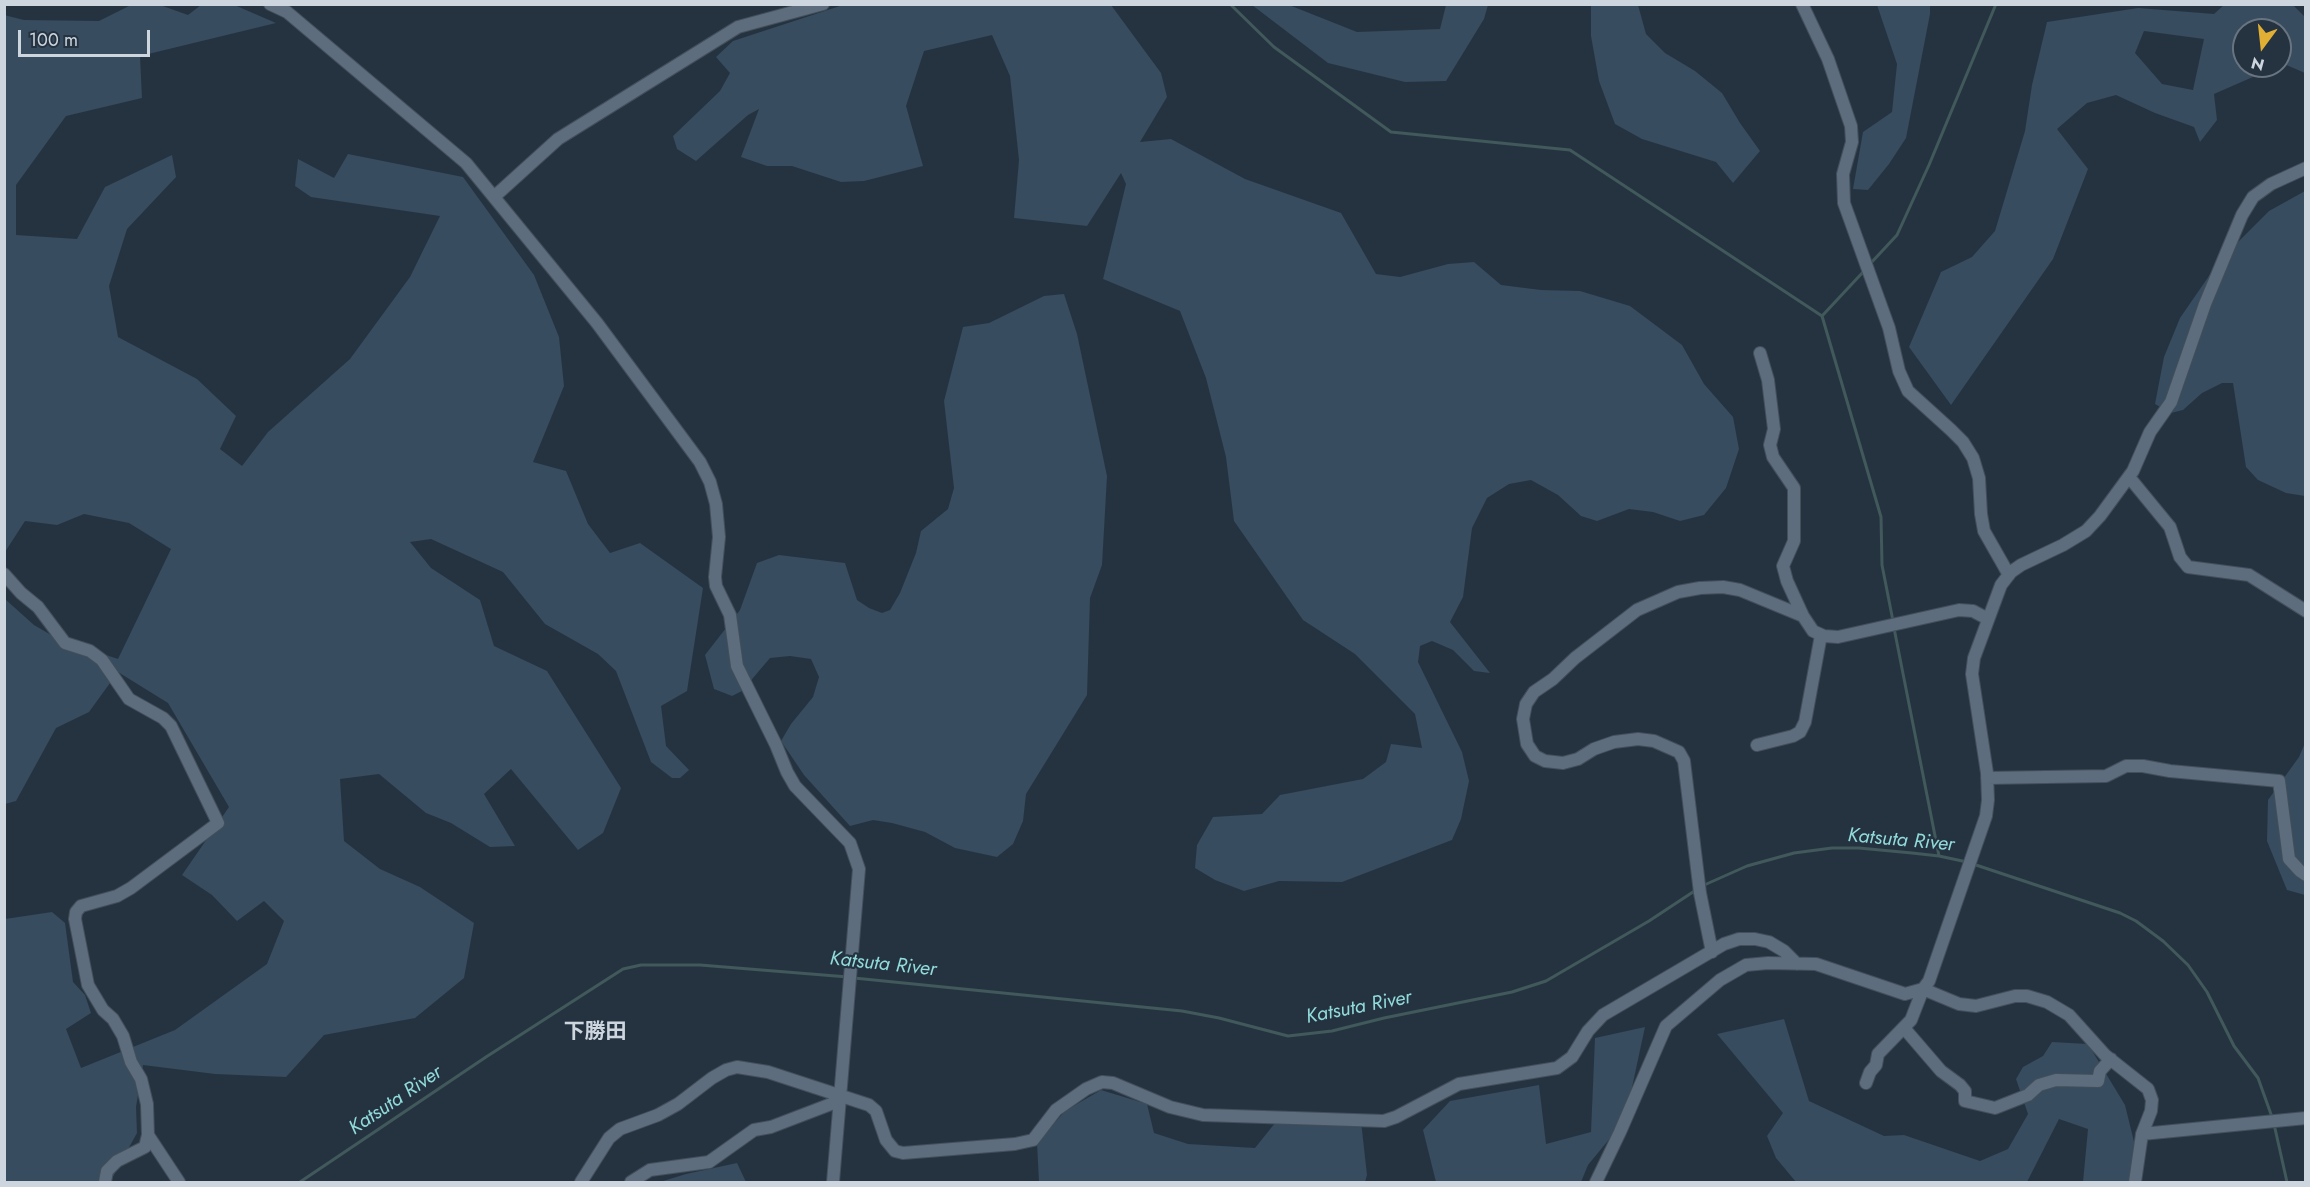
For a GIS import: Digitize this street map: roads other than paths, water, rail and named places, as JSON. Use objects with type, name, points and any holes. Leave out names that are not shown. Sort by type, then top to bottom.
[{"type":"street","points":[[270,4],[287,12],[466,163],[597,323],[700,462],[710,482],[716,504],[719,537],[716,586],[730,615],[737,666],[743,682],[795,786],[841,832],[850,843],[856,856],[860,882],[833,1182]]},
{"type":"street","points":[[495,196],[558,139],[738,27],[824,4]]},
{"type":"street","points":[[1802,4],[1828,59],[1851,126],[1852,142],[1844,174],[1844,203],[1889,328],[1899,371],[1908,391],[1952,430],[1963,442],[1972,458],[1979,478],[1984,531],[2009,575]]},
{"type":"street","points":[[1866,1083],[1870,1072],[1876,1065],[1878,1054],[1911,1020],[1923,989],[1929,981],[1986,816],[1987,778],[1972,675],[1974,658],[2001,585],[2021,565],[2086,531],[2129,477],[2150,432],[2171,402],[2205,304],[2242,214],[2253,197],[2271,184],[2306,168]]},
{"type":"street","points":[[1760,353],[1768,380],[1774,429],[1770,446],[1773,457],[1794,488],[1794,541],[1783,566],[1787,581],[1803,616],[1813,631],[1821,635],[1838,637],[1959,610],[1973,611],[1988,619]]},
{"type":"street","points":[[2129,477],[2139,492],[2166,522],[2180,556],[2188,567],[2248,575],[2278,591],[2306,611]]},
{"type":"street","points":[[4,574],[38,607],[66,643],[90,651],[102,660],[129,699],[164,718],[171,726],[218,824],[131,888],[117,896],[90,902],[81,906],[76,912],[75,919],[88,985],[103,1011],[112,1019],[123,1036],[131,1062],[141,1079],[147,1104],[148,1135],[145,1147],[117,1161],[107,1171],[105,1182]]},
{"type":"street","points":[[1712,952],[1700,893],[1684,761],[1679,752],[1654,741],[1638,739],[1614,742],[1563,764],[1545,762],[1536,756],[1527,744],[1524,719],[1526,704],[1534,692],[1553,680],[1575,658],[1637,610],[1678,592],[1723,587],[1740,590],[1803,616]]},
{"type":"street","points":[[1756,745],[1793,736],[1800,732],[1805,722],[1821,635]]},
{"type":"street","points":[[1987,778],[2106,776],[2126,766],[2143,766],[2170,771],[2279,781],[2289,859],[2306,874]]},
{"type":"street","points":[[581,1182],[609,1138],[633,1123],[658,1115],[678,1104],[726,1070],[737,1067],[752,1068],[839,1098],[869,1105],[876,1112],[886,1140],[896,1151],[903,1153],[1025,1142],[1038,1135],[1056,1110],[1086,1089],[1102,1082],[1113,1083],[1170,1107],[1203,1115],[1384,1120],[1396,1117],[1459,1084],[1557,1068],[1572,1057],[1588,1031],[1603,1015],[1712,952],[1739,939],[1769,942],[1784,951],[1797,964]]},
{"type":"street","points":[[1596,1182],[1666,1026],[1720,980],[1746,965],[1816,964],[1905,994],[1916,993],[1923,989]]},
{"type":"street","points":[[1923,989],[1959,1004],[1976,1006],[2015,996],[2027,996],[2048,1002],[2069,1016],[2087,1038],[2148,1089],[2152,1100],[2151,1111],[2142,1134],[2135,1182]]},
{"type":"street","points":[[1904,1028],[1941,1071],[1960,1085],[1965,1091],[1965,1101],[1995,1108],[2028,1095],[2039,1085],[2056,1080],[2098,1081],[2100,1071],[2111,1059]]},
{"type":"street","points":[[632,1182],[650,1170],[709,1162],[754,1130],[771,1127],[839,1098]]},
{"type":"street","points":[[2142,1134],[2306,1118]]},
{"type":"street","points":[[148,1135],[179,1182]]},
{"type":"waterway","points":[[1230,4],[1274,47],[1391,132],[1570,150],[1822,316],[1881,517],[1882,565],[1893,621]]},
{"type":"waterway","points":[[1870,264],[1897,235],[1929,165],[1996,4]]},
{"type":"waterway","points":[[1822,316],[1864,271]]},
{"type":"waterway","points":[[1894,628],[1939,856]]},
{"type":"waterway","name":"Katsuta River","points":[[1702,886],[1747,866],[1794,853],[1832,848],[1912,853],[1967,862]]},
{"type":"waterway","name":"Katsuta River","points":[[1973,864],[2120,913],[2136,921],[2163,941],[2188,965],[2207,992],[2234,1046],[2258,1078],[2272,1117]]},
{"type":"waterway","name":"Katsuta River","points":[[854,978],[1182,1011],[1288,1036],[1332,1031],[1512,992],[1546,981],[1649,921],[1696,890]]},
{"type":"waterway","name":"Katsuta River","points":[[300,1182],[486,1057],[623,969],[641,965],[700,965],[848,977]]},
{"type":"waterway","name":"Katsuta River","points":[[2274,1124],[2287,1182]]},
{"type":"district","name":"下勝田","points":[[595,1033]]}]
